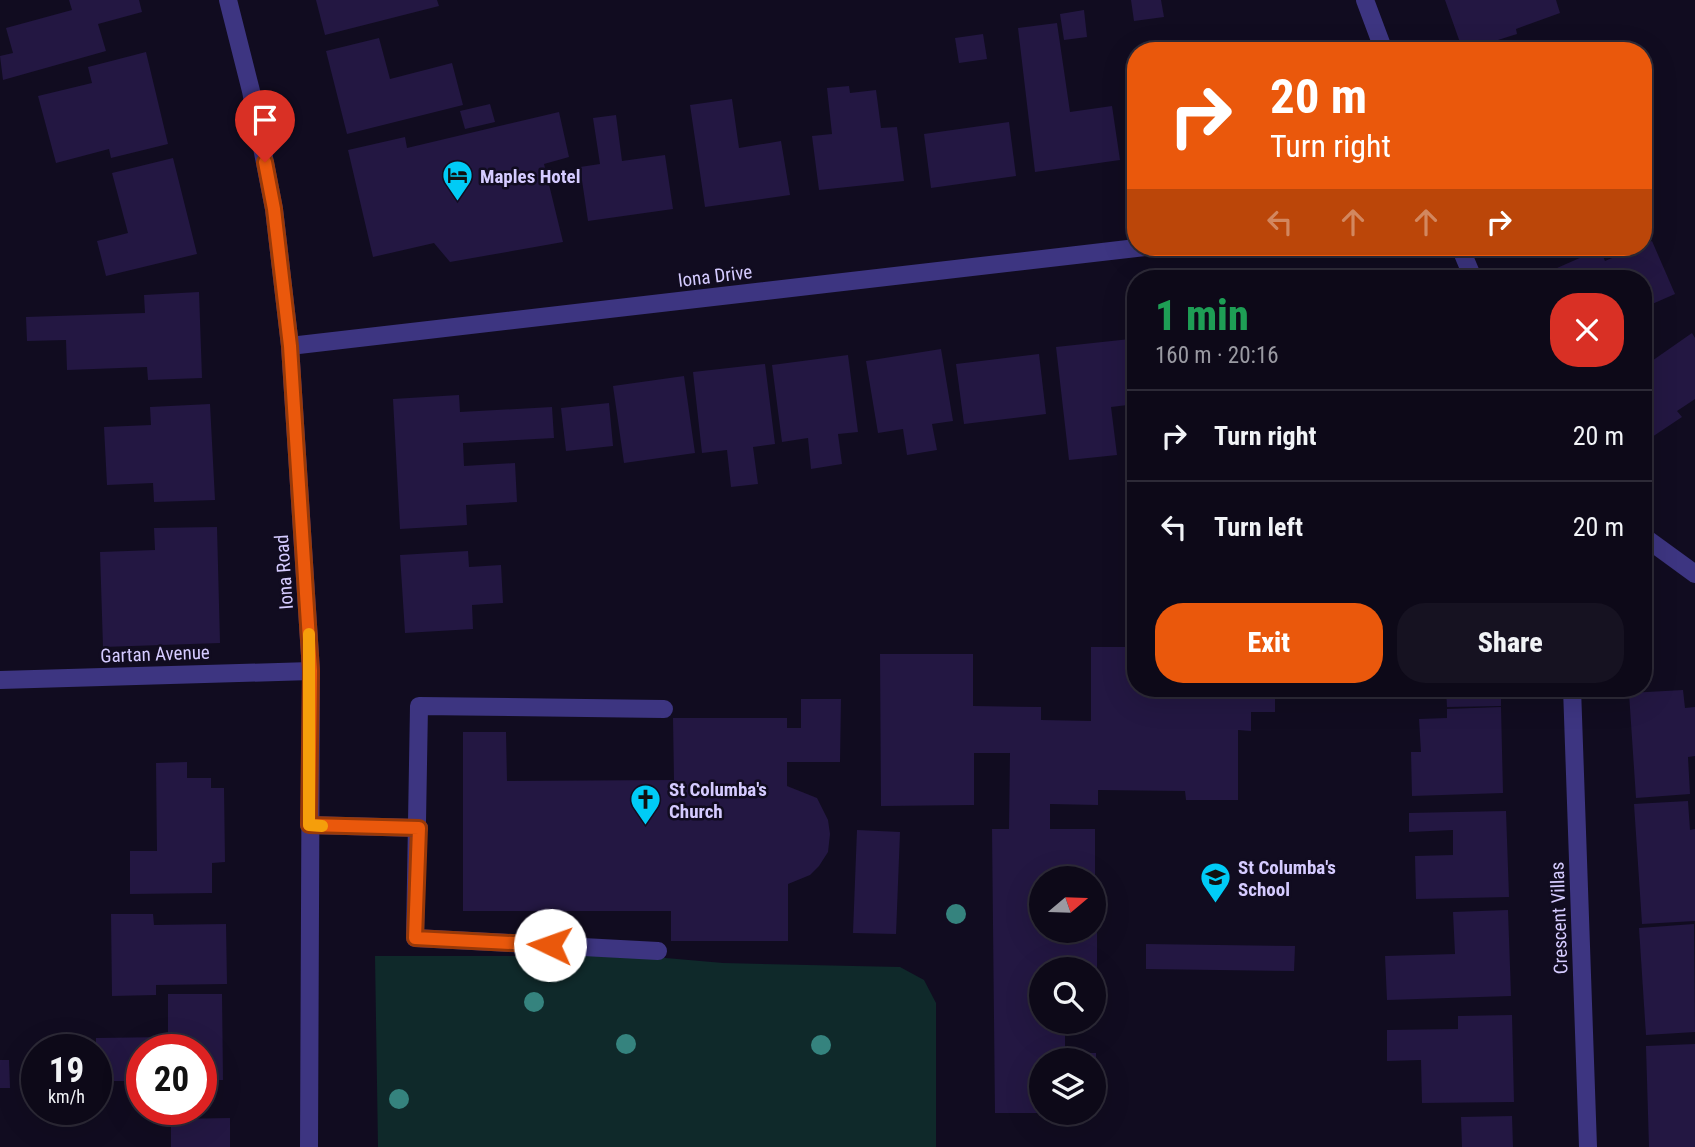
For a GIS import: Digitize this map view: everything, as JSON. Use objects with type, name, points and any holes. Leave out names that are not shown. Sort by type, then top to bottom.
[{"type":"street","name":"Iona Road","points":[[228,0],[251,91],[274,209],[290,346],[311,671],[309,1147]]},
{"type":"street","points":[[1365,0],[1381,42]]},
{"type":"street","name":"Iona Drive","points":[[290,346],[1127,249]]},
{"type":"street","points":[[1652,543],[1695,575]]},
{"type":"street","name":"Gartan Avenue","points":[[0,680],[311,671]]},
{"type":"street","name":"Crescent Villas","points":[[1572,697],[1588,1147]]},
{"type":"street","points":[[658,951],[415,938],[419,828],[419,706],[664,709]]},
{"type":"street","points":[[309,825],[419,828]]},
{"type":"green space","points":[[375,956],[643,956],[723,963],[900,967],[924,980],[936,1003],[936,1147],[378,1147]]},
{"type":"building","points":[[69,0],[139,0],[142,12],[98,24],[106,51],[3,80],[0,56],[13,53],[6,28],[72,10]]},
{"type":"building","points":[[316,0],[437,0],[439,6],[325,35]]},
{"type":"building","points":[[1131,0],[1161,0],[1164,17],[1134,21]]},
{"type":"building","points":[[1445,0],[1556,0],[1560,13],[1516,29],[1517,34],[1492,42],[1460,42]]},
{"type":"building","points":[[1084,10],[1087,37],[1064,40],[1060,14]]},
{"type":"building","points":[[1057,23],[1070,112],[1112,106],[1120,160],[1035,172],[1018,28]]},
{"type":"building","points":[[983,34],[987,59],[959,63],[955,38]]},
{"type":"building","points":[[379,38],[390,79],[452,63],[463,105],[347,134],[326,51]]},
{"type":"building","points":[[146,52],[168,144],[111,158],[109,149],[56,163],[38,96],[92,83],[88,67]]},
{"type":"building","points":[[849,86],[850,93],[876,90],[881,128],[897,127],[904,181],[819,190],[812,136],[832,134],[827,88]]},
{"type":"building","points":[[732,99],[739,148],[781,141],[790,195],[705,207],[690,105]]},
{"type":"building","points":[[490,104],[495,122],[465,129],[460,111]]},
{"type":"building","name":"Maples Hotel","points":[[559,112],[569,157],[544,164],[563,242],[450,262],[434,243],[373,257],[348,150],[405,137],[407,148]]},
{"type":"building","points":[[616,115],[622,161],[665,155],[673,209],[588,221],[580,167],[600,164],[593,118]]},
{"type":"building","points":[[1009,122],[1016,176],[931,188],[924,134]]},
{"type":"building","points":[[173,158],[197,254],[106,276],[97,241],[128,233],[112,173]]},
{"type":"building","points":[[1652,241],[1675,294],[1652,304],[1652,270],[1553,270],[1584,256],[1603,256],[1605,261],[1617,256],[1652,256]]},
{"type":"building","points":[[199,292],[202,378],[148,380],[147,367],[67,370],[66,340],[27,341],[26,317],[145,313],[144,295]]},
{"type":"building","points":[[1692,333],[1695,338],[1695,399],[1677,411],[1682,417],[1652,437],[1652,361]]},
{"type":"building","points":[[1127,339],[1127,405],[1111,407],[1117,455],[1069,460],[1056,347]]},
{"type":"building","points":[[941,349],[953,421],[932,424],[937,450],[907,455],[903,429],[878,433],[866,361]]},
{"type":"building","points":[[1039,354],[1046,414],[964,424],[956,364]]},
{"type":"building","points":[[848,355],[858,432],[838,434],[842,464],[811,469],[808,438],[782,442],[772,365]]},
{"type":"building","points":[[765,364],[775,444],[753,447],[758,484],[731,487],[727,450],[702,453],[693,372]]},
{"type":"building","points":[[684,376],[695,453],[624,463],[613,386]]},
{"type":"building","points":[[459,395],[460,412],[552,407],[554,438],[463,443],[464,466],[515,463],[517,502],[466,505],[467,525],[400,529],[393,399]]},
{"type":"building","points":[[609,403],[613,446],[566,451],[561,408]]},
{"type":"building","points":[[210,404],[215,500],[154,502],[153,483],[107,485],[104,427],[151,425],[150,407]]},
{"type":"building","points":[[217,527],[220,643],[103,647],[100,552],[155,550],[154,528]]},
{"type":"building","points":[[468,551],[469,567],[501,565],[503,603],[472,605],[473,629],[405,633],[400,555]]},
{"type":"building","points":[[1091,647],[1127,647],[1127,697],[1275,697],[1275,712],[1251,712],[1251,731],[1238,730],[1238,800],[1186,800],[1185,791],[1098,790],[1098,805],[1050,804],[1050,829],[1095,829],[1095,866],[1029,866],[1029,943],[1097,943],[1097,957],[1029,957],[1029,1034],[1065,1034],[1065,1048],[1029,1048],[1029,1113],[995,1113],[992,829],[1009,829],[1010,753],[974,753],[974,805],[881,806],[880,654],[973,654],[973,706],[1041,707],[1041,720],[1091,721]]},
{"type":"building","points":[[1683,690],[1685,708],[1695,707],[1695,756],[1688,757],[1690,794],[1636,798],[1629,697],[1652,697],[1652,692]]},
{"type":"building","points":[[1446,697],[1501,697],[1501,706],[1447,707]]},
{"type":"building","name":"St Columba's Church","points":[[801,699],[841,699],[840,762],[787,762],[787,786],[817,798],[828,820],[830,834],[828,852],[819,866],[810,875],[788,884],[788,941],[671,941],[671,911],[463,911],[463,732],[506,732],[507,781],[674,780],[673,718],[787,718],[787,728],[801,728]]},
{"type":"building","points":[[1501,707],[1503,793],[1412,796],[1411,752],[1421,752],[1419,719],[1447,718],[1447,709]]},
{"type":"building","points":[[187,762],[187,778],[211,778],[211,788],[224,788],[225,862],[212,863],[212,893],[130,894],[130,851],[157,851],[156,763]]},
{"type":"building","points":[[1688,801],[1690,830],[1695,829],[1695,921],[1642,924],[1634,804]]},
{"type":"building","points":[[1506,811],[1509,897],[1416,899],[1415,856],[1453,855],[1453,830],[1409,832],[1409,813]]},
{"type":"building","points":[[857,830],[900,832],[896,934],[853,933]]},
{"type":"building","points":[[1508,910],[1511,996],[1387,1000],[1385,956],[1455,954],[1453,912]]},
{"type":"building","points":[[111,914],[153,914],[154,925],[226,924],[227,984],[156,985],[156,995],[112,996]]},
{"type":"building","points":[[1694,924],[1695,1032],[1646,1035],[1639,928]]},
{"type":"building","points":[[1146,944],[1295,946],[1294,971],[1146,969]]},
{"type":"building","points":[[168,994],[222,994],[223,1080],[217,1080],[217,1034],[168,1034]]},
{"type":"building","points":[[1512,1015],[1514,1102],[1422,1103],[1421,1060],[1387,1061],[1387,1030],[1458,1029],[1458,1016]]},
{"type":"building","points":[[112,1038],[126,1038],[126,1081],[112,1081]]},
{"type":"building","points":[[1695,1044],[1695,1147],[1649,1147],[1646,1046]]},
{"type":"building","points":[[0,1060],[9,1060],[10,1088],[0,1088]]},
{"type":"building","points":[[1512,1116],[1513,1147],[1462,1147],[1461,1117]]},
{"type":"building","points":[[217,1118],[230,1118],[230,1147],[171,1147],[171,1125],[217,1125]]},
{"type":"slow traffic","points":[[309,634],[309,825],[322,826]]},
{"type":"place","name":"Maples Hotel","points":[[457,203]]},
{"type":"place","name":"St Columba's Church","points":[[646,827]]},
{"type":"place","name":"St Columba's School","points":[[1215,905]]},
{"type":"route","points":[[265,162],[274,209],[290,346],[311,671],[309,825],[419,828],[415,938],[550,945]]}]
